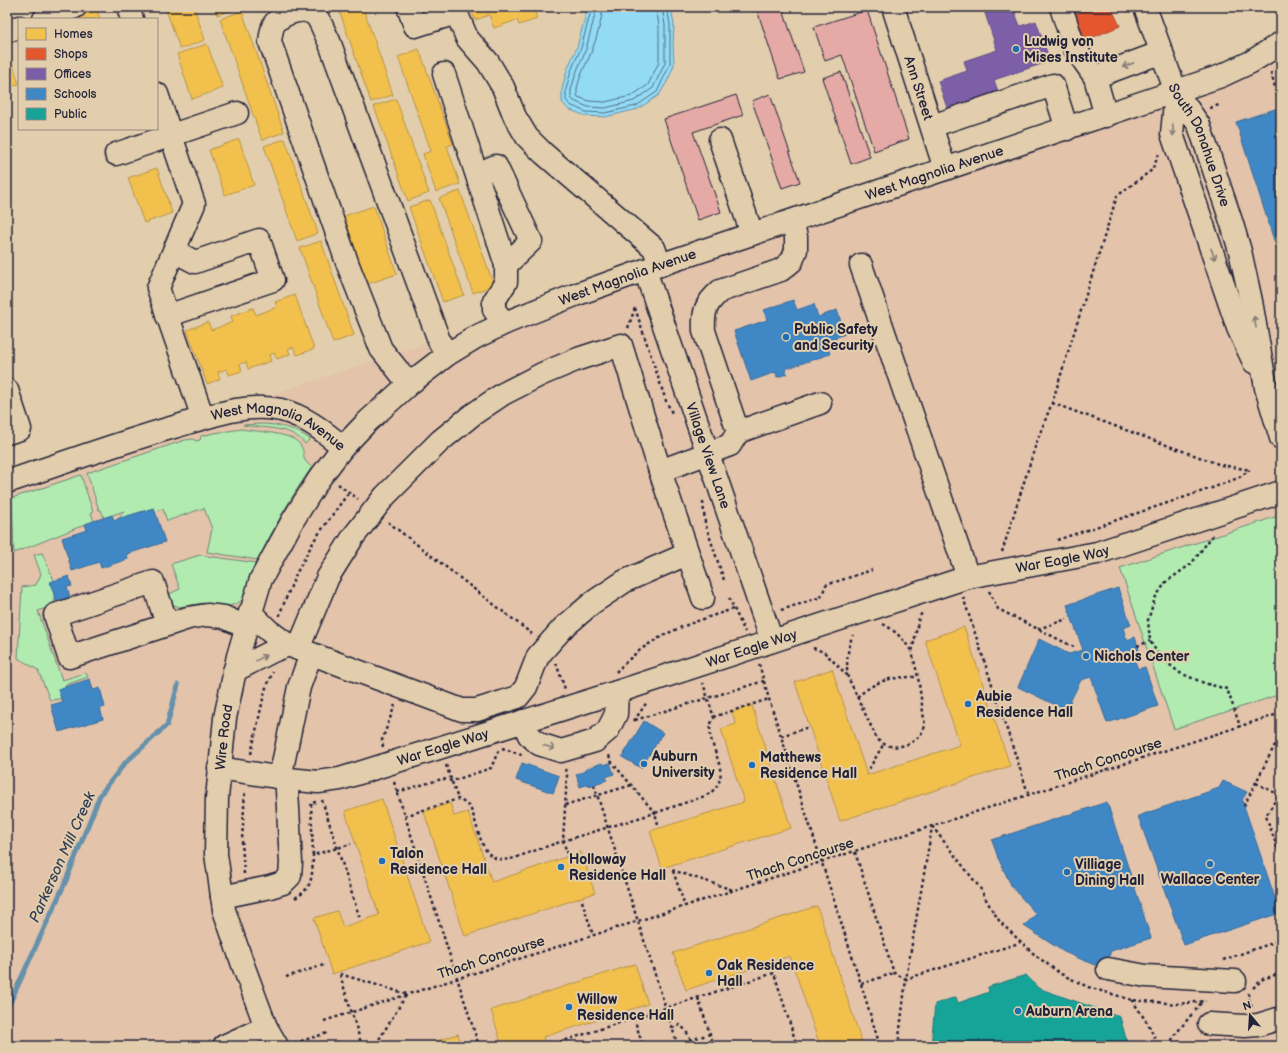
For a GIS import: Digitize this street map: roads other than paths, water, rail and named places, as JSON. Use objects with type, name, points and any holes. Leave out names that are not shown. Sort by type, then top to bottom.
[{"type":"street","points":[[47,18],[75,7]]},
{"type":"street","points":[[128,7],[132,18]]},
{"type":"street","points":[[408,7],[415,26],[455,10]]},
{"type":"street","name":"Ann Street","points":[[893,7],[945,169]]},
{"type":"street","points":[[1061,7],[1074,47],[1094,77],[1106,116]]},
{"type":"street","points":[[1146,7],[1176,92]]},
{"type":"street","name":"Village View Lane","points":[[455,10],[467,38],[488,62],[503,87],[515,117],[527,137],[542,153],[654,248],[653,268],[707,453],[772,641]]},
{"type":"street","points":[[409,384],[381,349],[348,265],[270,42],[271,29],[284,15],[300,11],[309,12],[316,16],[329,41],[440,343],[448,354]]},
{"type":"street","points":[[7,31],[18,27]]},
{"type":"street","name":"West Magnolia Avenue","points":[[7,482],[134,439],[220,413],[245,409],[256,408],[280,410],[304,419],[320,427],[343,447],[367,422],[409,384],[448,354],[476,337],[505,323],[574,295],[1221,76],[1251,62],[1281,43]]},
{"type":"street","points":[[1094,77],[1162,52]]},
{"type":"street","points":[[444,74],[506,265],[506,282],[494,301],[494,310],[505,323]]},
{"type":"street","points":[[932,126],[1053,85],[1067,128]]},
{"type":"street","name":"South Donahue Drive","points":[[1176,92],[1172,134],[1238,328],[1266,388],[1277,420],[1281,438]]},
{"type":"street","name":"South Donahue Drive","points":[[1176,92],[1199,125],[1232,224],[1240,251],[1251,301],[1266,388]]},
{"type":"street","points":[[158,97],[194,204],[158,288],[203,418]]},
{"type":"street","points":[[116,154],[237,113]]},
{"type":"street","points":[[720,140],[752,234]]},
{"type":"street","points":[[477,174],[496,166],[531,241],[506,265]]},
{"type":"street","points":[[738,432],[704,331],[703,318],[706,307],[712,297],[720,291],[781,270],[792,261],[796,250],[796,237],[792,221]]},
{"type":"street","points":[[168,316],[272,280],[259,240],[196,262],[174,251]]},
{"type":"street","points":[[861,265],[973,586]]},
{"type":"street","points":[[222,897],[250,892],[283,883],[290,876],[291,863],[287,790],[284,779],[300,687],[299,649],[328,577],[353,537],[385,496],[440,441],[472,415],[503,394],[542,374],[578,359],[621,345],[660,471],[703,598]]},
{"type":"street","points":[[7,390],[20,429],[7,433]]},
{"type":"street","points":[[660,471],[730,445],[738,432],[820,403]]},
{"type":"street","name":"Wire Road","points":[[286,1045],[266,1027],[224,910],[216,854],[219,768],[225,718],[234,671],[248,619],[261,579],[293,520],[319,479],[343,447]]},
{"type":"street","name":"War Eagle Way","points":[[219,768],[284,779],[318,782],[340,779],[523,721],[616,683],[1097,553],[1281,492]]},
{"type":"street","points":[[167,624],[153,582],[55,614],[69,657],[188,618],[207,615],[248,619],[299,649],[462,710],[477,710],[518,697],[526,687],[538,656],[563,628],[592,603],[625,581],[688,554]]},
{"type":"street","points":[[234,671],[273,651],[299,649]]},
{"type":"street","points":[[523,721],[529,735],[539,744],[561,751],[596,741],[608,730],[616,714],[616,683]]},
{"type":"street","points":[[1108,969],[1146,976],[1235,982]]},
{"type":"street","points":[[1209,1024],[1245,1026],[1258,1025],[1281,1018]]},
{"type":"street","points":[[224,1046],[266,1027]]},
{"type":"water","points":[[588,7],[671,7],[674,25],[674,65],[668,80],[659,95],[638,109],[605,117],[586,116],[568,109],[562,102],[562,89],[567,70],[577,47]]},
{"type":"waterway","name":"Parkerson Mill Creek","points":[[7,1009],[65,883],[100,795],[125,763],[167,725],[178,685]]},
{"type":"place","name":"Ludwig von Mises Institute","points":[[1016,49]]},
{"type":"place","name":"Public Safety and Security","points":[[786,337]]},
{"type":"place","name":"Nichols Center","points":[[1086,656]]},
{"type":"place","name":"Aubie Residence Hall","points":[[968,704]]},
{"type":"place","name":"Auburn University","points":[[644,764]]},
{"type":"place","name":"Matthews Residence Hall","points":[[752,765]]},
{"type":"place","name":"Talon Residence Hall","points":[[382,861]]},
{"type":"place","name":"Wallace Center","points":[[1210,864]]},
{"type":"place","name":"Holloway Residence Hall","points":[[561,867]]},
{"type":"place","name":"Villiage Dining Hall","points":[[1067,872]]},
{"type":"place","name":"Oak Residence Hall","points":[[709,973]]},
{"type":"place","name":"Willow Residence Hall","points":[[569,1007]]},
{"type":"place","name":"Auburn Arena","points":[[1018,1011]]}]
